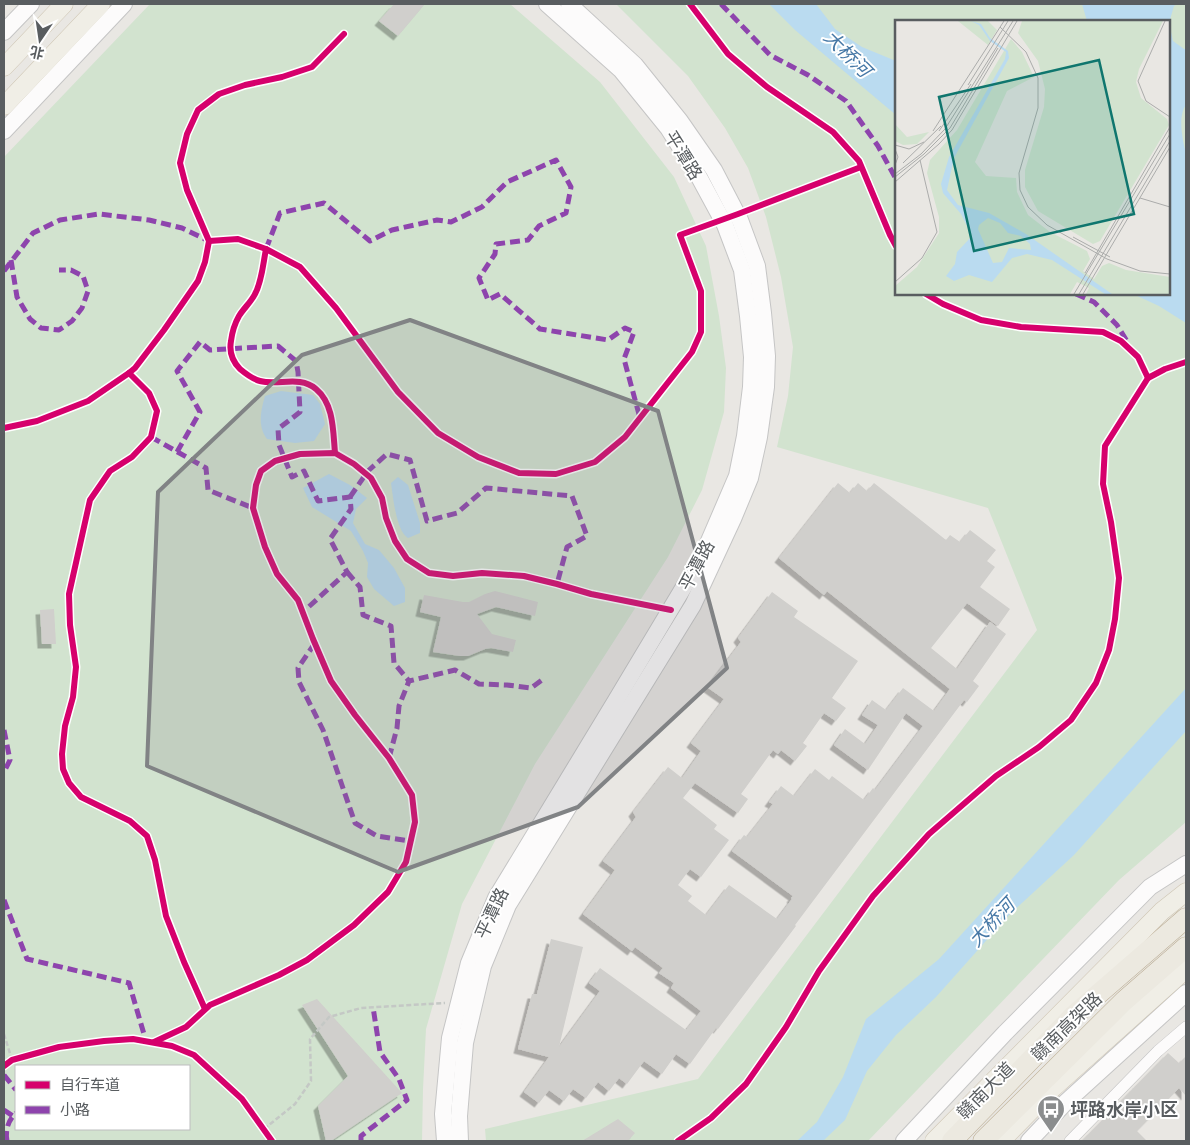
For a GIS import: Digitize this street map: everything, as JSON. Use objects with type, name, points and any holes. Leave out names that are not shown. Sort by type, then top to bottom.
[{"type":"highway","name":"赣南高架路","points":[[952,1141],[1074,1015],[1186,918]]},
{"type":"highway","name":"赣南高架路","points":[[983,1141],[1124,1001],[1186,947]]},
{"type":"main road","points":[[4,32],[30,4]]},
{"type":"main road","points":[[4,67],[64,4]]},
{"type":"main road","points":[[4,106],[101,4]]},
{"type":"main road","points":[[4,131],[124,4]]},
{"type":"main road","name":"平潭路","points":[[547,4],[621,70],[668,128],[699,177],[730,217]]},
{"type":"main road","name":"平潭路","points":[[460,1141],[458,1116],[464,1044],[483,966],[508,905],[693,605],[734,520],[750,478],[759,437],[766,387],[767,356],[756,266],[730,217],[714,170],[680,121],[635,65],[569,4]]},
{"type":"main road","name":"平潭路","points":[[444,1141],[443,1114],[450,1038],[469,963],[496,898],[703,554],[736,476],[745,436],[751,387],[752,357],[742,270],[726,225],[730,217]]},
{"type":"main road","points":[[904,1141],[1005,1033],[1150,887],[1186,864]]},
{"type":"main road","points":[[1162,911],[1186,888]]},
{"type":"main road","name":"赣南大道","points":[[934,1141],[1162,911],[1186,892]]},
{"type":"main road","points":[[1001,1141],[1053,1088],[1186,969]]},
{"type":"main road","points":[[1029,1141],[1064,1103],[1186,993]]},
{"type":"street","points":[[1070,1141],[1158,1051],[1186,1027]]},
{"type":"path","points":[[690,4],[728,54],[767,87],[833,132],[859,162],[895,244]]},
{"type":"path","points":[[4,428],[36,421],[88,401],[129,373],[164,330],[198,281],[205,262],[209,241],[187,190],[180,163],[187,134],[198,110],[219,94],[312,67],[344,34]]},
{"type":"path","points":[[209,241],[238,239],[300,267],[336,308],[398,392],[438,433],[478,457],[519,473],[556,474],[594,462],[625,437],[692,352],[701,332],[700,291],[680,235],[861,167]]},
{"type":"path","points":[[266,250],[260,280],[254,296],[239,316],[234,327],[231,353],[235,364],[246,375],[260,381],[297,381],[309,384],[316,389],[325,400],[329,409],[335,453]]},
{"type":"path","points":[[928,295],[943,304],[981,320],[1021,327],[1103,332],[1121,341],[1138,357],[1148,378]]},
{"type":"path","points":[[678,1141],[711,1118],[746,1084],[786,1027],[819,971],[867,903],[929,834],[996,776],[1039,748],[1071,720],[1096,683],[1109,650],[1115,619],[1119,578],[1111,522],[1103,484],[1105,446],[1148,378],[1165,369],[1186,362]]},
{"type":"path","points":[[129,373],[149,393],[157,411],[150,437],[132,457],[110,471],[90,500],[69,594],[70,625],[76,667],[73,697],[65,726],[62,754],[63,769],[69,783],[81,797],[130,821],[147,836],[155,860],[166,916],[205,1009]]},
{"type":"path","points":[[154,1042],[186,1027],[210,1005],[300,964],[354,925],[388,892],[406,862],[415,822],[412,794],[389,758],[331,681],[298,600],[277,574],[265,547],[253,508],[256,485],[261,472],[275,461],[300,454],[335,453],[354,464],[371,478],[382,498],[386,518],[395,541],[407,559],[429,573],[453,576],[482,573],[524,576],[592,594],[670,610]]},
{"type":"path","points":[[264,1129],[295,1104],[311,1081],[310,1039],[329,1017],[361,1008],[459,1003]]},
{"type":"path","points":[[4,1034],[12,1060]]},
{"type":"path","points":[[4,1066],[12,1060],[59,1047],[104,1041],[133,1039],[172,1046],[194,1055],[242,1099],[272,1141]]},
{"type":"highlighted area","points":[[410,320],[658,411],[727,668],[578,807],[398,872],[147,766],[158,492],[302,355]]},
{"type":"green space","points":[[150,4],[510,4],[600,82],[674,177],[706,246],[719,316],[726,368],[724,412],[702,490],[668,557],[535,764],[462,904],[426,1029],[422,1141],[4,1141],[4,157]]},
{"type":"green space","points":[[616,4],[1186,4],[1186,822],[1119,880],[868,1141],[486,1141],[485,1129],[698,1079],[1037,630],[988,508],[777,447],[788,396],[793,347],[781,277],[766,217],[748,168],[725,128],[688,76]]},
{"type":"water","name":"大桥河","points":[[769,4],[816,4],[835,29],[862,47],[895,61],[895,114],[795,30]]},
{"type":"water","points":[[1082,4],[1177,4],[1174,6],[1170,20],[1087,20]]},
{"type":"water","points":[[1170,28],[1173,41],[1186,49],[1186,105],[1181,122],[1186,154],[1186,323],[1159,306],[1135,295],[1170,295]]},
{"type":"water","points":[[281,391],[313,395],[320,404],[325,424],[314,441],[295,443],[267,439],[261,423],[261,412],[265,396]]},
{"type":"water","points":[[329,474],[350,485],[367,498],[356,509],[353,523],[365,544],[379,550],[394,568],[405,588],[405,602],[394,606],[374,589],[367,577],[368,563],[351,531],[312,507],[303,488]]},
{"type":"water","points":[[398,477],[408,485],[420,523],[420,533],[408,538],[398,521],[394,504],[391,483]]},
{"type":"water","name":"大桥河","points":[[1186,688],[1186,731],[1074,855],[1009,915],[936,997],[896,1035],[867,1071],[845,1120],[823,1141],[797,1141],[817,1122],[843,1077],[866,1019],[939,959]]},
{"type":"building","points":[[394,4],[425,4],[398,36],[379,21]]},
{"type":"building","points":[[838,483],[850,493],[858,483],[867,491],[874,483],[946,540],[950,535],[960,542],[970,530],[996,550],[987,561],[995,567],[980,587],[1010,609],[998,626],[967,603],[931,648],[957,669],[990,622],[1006,634],[973,681],[979,686],[967,702],[964,700],[796,926],[690,1064],[676,1054],[662,1074],[644,1061],[627,1084],[619,1078],[609,1091],[598,1082],[586,1098],[573,1089],[564,1101],[549,1090],[539,1103],[524,1092],[549,1057],[518,1049],[532,994],[537,994],[551,939],[583,947],[559,1047],[600,991],[589,983],[600,968],[686,1030],[701,1011],[671,988],[674,983],[659,973],[663,968],[635,947],[632,951],[583,914],[615,870],[603,861],[636,817],[633,812],[668,767],[682,778],[701,751],[691,743],[724,699],[707,687],[741,642],[738,638],[772,592],[798,611],[794,617],[858,661],[832,698],[846,708],[836,721],[824,713],[803,743],[807,746],[795,761],[781,750],[778,754],[773,750],[741,794],[748,799],[738,813],[695,783],[683,798],[717,825],[714,829],[729,840],[701,877],[690,869],[678,885],[692,896],[688,901],[706,915],[729,885],[777,919],[793,896],[732,851],[744,835],[747,837],[773,804],[769,802],[781,786],[794,796],[815,769],[829,780],[832,776],[864,800],[873,788],[875,790],[923,726],[906,713],[868,770],[834,745],[845,729],[865,744],[878,725],[862,715],[872,700],[886,710],[903,688],[934,711],[950,689],[827,591],[824,595],[779,558]]},
{"type":"building","points":[[495,591],[538,602],[535,616],[496,607],[477,614],[492,634],[516,640],[513,652],[491,648],[468,656],[460,656],[433,652],[441,617],[420,612],[424,595],[469,602]]},
{"type":"building","points":[[54,609],[56,644],[42,644],[40,610]]},
{"type":"building","points":[[317,999],[402,1093],[331,1141],[326,1141],[318,1106],[348,1076],[302,1005]]},
{"type":"building","points":[[1168,1053],[1179,1063],[1186,1056],[1186,1096],[1179,1088],[1137,1131],[1147,1141],[1082,1141]]},
{"type":"building","points":[[618,1119],[635,1133],[628,1141],[582,1141]]},
{"type":"marked path","points":[[721,4],[770,55],[808,75],[846,101],[878,146],[895,177]]},
{"type":"marked path","points":[[266,249],[280,213],[324,203],[370,241],[392,230],[437,220],[451,222],[482,207],[507,182],[556,160],[571,187],[566,213],[539,226],[528,240],[496,244],[495,254],[479,278],[488,300],[500,294],[540,329],[608,340],[625,328],[634,332],[624,359],[640,418]]},
{"type":"marked path","points":[[4,271],[33,233],[60,220],[99,214],[149,220],[182,228],[209,241]]},
{"type":"marked path","points":[[11,260],[17,297],[30,319],[41,328],[59,330],[72,321],[82,308],[88,291],[83,276],[71,270],[59,270]]},
{"type":"marked path","points":[[1078,295],[1094,302],[1117,325],[1128,343]]},
{"type":"marked path","points":[[177,452],[200,412],[177,371],[200,342],[210,350],[278,346],[296,361],[300,412],[278,429],[279,445],[292,477],[304,471],[318,501],[350,497],[351,509],[330,539],[347,572],[303,612]]},
{"type":"marked path","points":[[151,437],[206,468],[208,490],[253,508]]},
{"type":"marked path","points":[[350,497],[368,471],[387,454],[410,460],[427,521],[457,513],[486,488],[572,496],[587,536],[567,547],[557,584]]},
{"type":"marked path","points":[[347,572],[360,587],[363,615],[391,626],[394,663],[409,681]]},
{"type":"marked path","points":[[315,643],[298,668],[299,682],[323,730],[355,823],[377,836],[410,841]]},
{"type":"marked path","points":[[389,758],[397,728],[399,706],[409,681],[455,670],[479,684],[531,688],[542,680]]},
{"type":"marked path","points":[[4,730],[10,760],[4,772]]},
{"type":"marked path","points":[[4,900],[27,959],[129,983],[146,1041]]},
{"type":"marked path","points":[[361,1141],[361,1136],[407,1100],[399,1079],[380,1052],[373,1007]]},
{"type":"marked path","points":[[4,1075],[15,1089]]},
{"type":"marked path","points":[[4,1110],[13,1116]]},
{"type":"marked path","points":[[7,1141],[6,1133],[8,1126],[15,1114]]},
{"type":"cycle path","points":[[690,4],[728,54],[767,87],[833,132],[859,161],[895,244]]},
{"type":"cycle path","points":[[4,428],[37,421],[88,401],[129,373],[164,330],[198,281],[205,262],[209,241],[187,190],[180,163],[187,134],[198,110],[219,94],[312,67],[344,34]]},
{"type":"cycle path","points":[[209,241],[238,239],[266,249],[300,267],[336,308],[398,392],[438,433],[478,457],[519,473],[556,474],[595,462],[625,437],[692,352],[701,332],[701,291],[680,235],[861,167]]},
{"type":"cycle path","points":[[266,249],[257,289],[252,300],[239,316],[234,328],[231,338],[232,356],[240,369],[257,380],[303,383],[316,389],[326,402],[332,418],[335,453]]},
{"type":"cycle path","points":[[928,295],[943,304],[981,320],[1021,327],[1103,332],[1121,341],[1138,357],[1148,378],[1165,369],[1186,362]]},
{"type":"cycle path","points":[[129,373],[149,393],[157,411],[151,437],[132,457],[110,471],[90,500],[69,594],[70,625],[76,667],[73,697],[65,726],[62,754],[63,769],[69,783],[81,797],[130,821],[147,836],[155,860],[166,916],[205,1009]]},
{"type":"cycle path","points":[[678,1141],[711,1118],[746,1084],[786,1027],[819,971],[873,896],[929,834],[996,776],[1039,747],[1071,720],[1096,683],[1109,650],[1115,619],[1119,578],[1111,522],[1103,484],[1105,446],[1148,378]]},
{"type":"cycle path","points":[[154,1042],[186,1027],[210,1005],[279,975],[307,960],[354,925],[388,892],[406,862],[415,822],[412,795],[389,758],[331,681],[298,600],[277,574],[265,547],[253,508],[256,485],[261,471],[275,461],[300,454],[335,453],[354,464],[371,478],[382,498],[386,518],[395,541],[407,559],[429,573],[453,576],[482,573],[524,576],[591,594],[671,610]]},
{"type":"cycle path","points":[[4,1066],[12,1060],[59,1047],[104,1041],[133,1039],[172,1046],[194,1055],[242,1099],[272,1141]]},
{"type":"place","name":"坪路水岸小区","points":[[1051,1133]]}]
